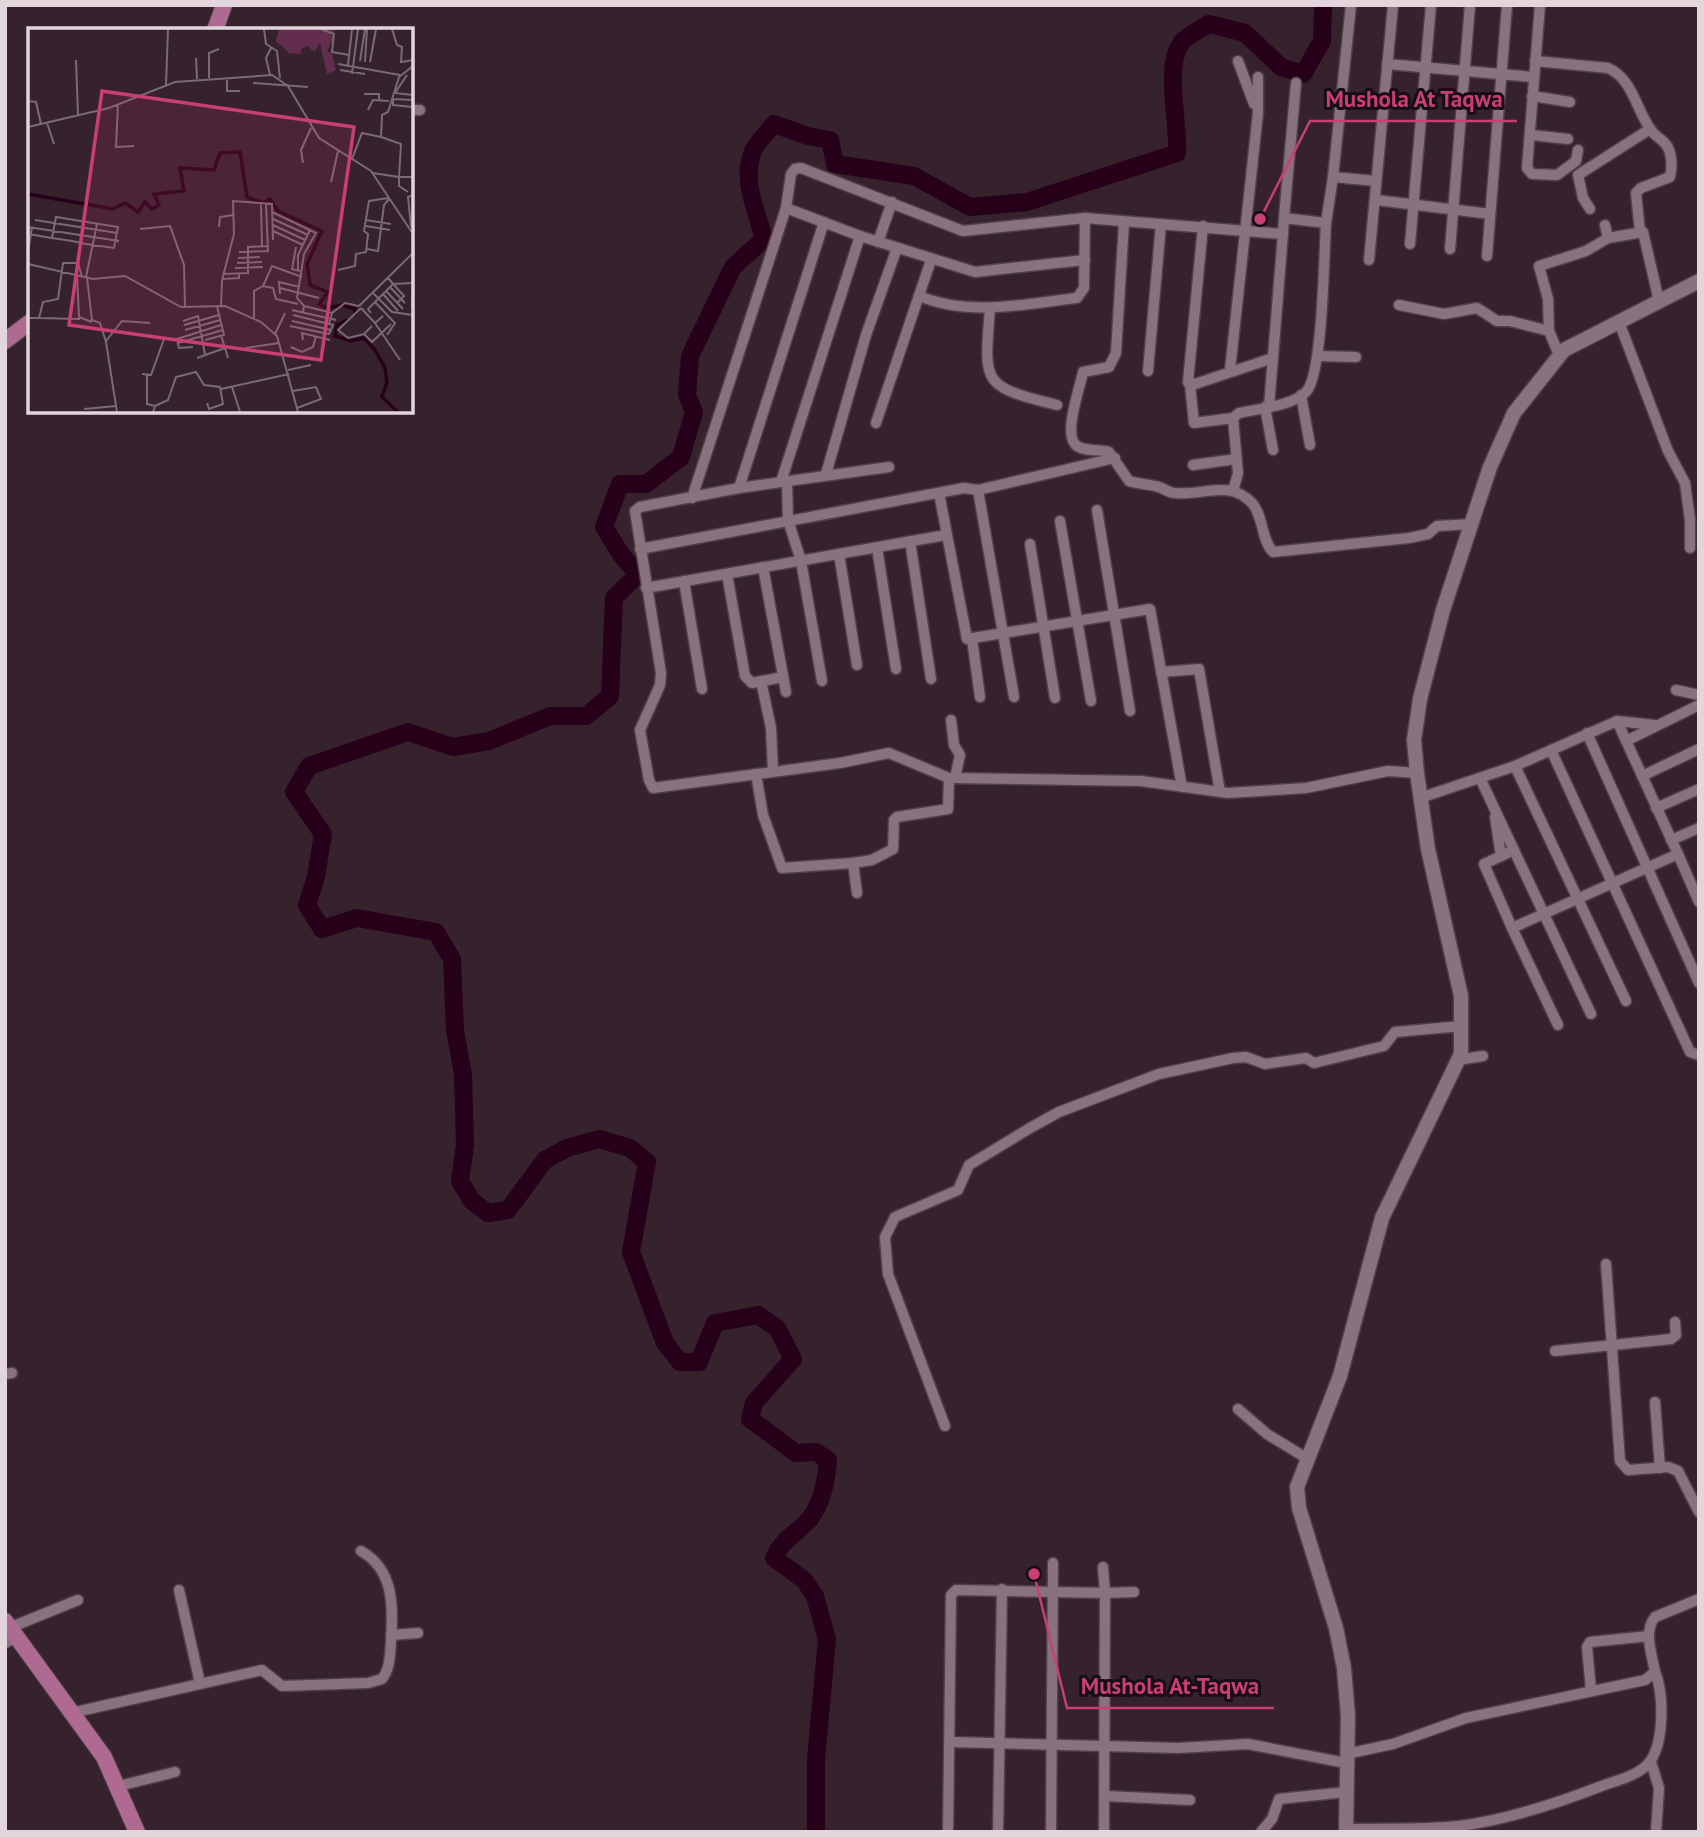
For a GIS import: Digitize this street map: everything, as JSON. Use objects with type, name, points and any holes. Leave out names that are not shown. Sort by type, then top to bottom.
[{"type":"main road","points":[[216,28],[224,5]]},
{"type":"main road","points":[[5,341],[28,324]]},
{"type":"main road","points":[[9,1632],[104,1757],[137,1832]]},
{"type":"street","points":[[1203,226],[1187,377],[1191,385],[1194,423],[1233,418],[1239,413],[1301,395],[1311,382],[1318,356],[1326,223],[1351,5]]},
{"type":"street","points":[[1369,260],[1393,5]]},
{"type":"street","points":[[1410,244],[1431,5]]},
{"type":"street","points":[[1450,249],[1470,5]]},
{"type":"street","points":[[1487,256],[1507,5]]},
{"type":"street","points":[[1540,5],[1527,168],[1532,174],[1557,175],[1576,162],[1578,150]]},
{"type":"street","points":[[1238,61],[1258,113]]},
{"type":"street","points":[[1535,61],[1608,68],[1617,72],[1625,81],[1650,129],[1668,148],[1671,172],[1668,180],[1642,188],[1636,193],[1640,232]]},
{"type":"street","points":[[1387,64],[1533,76]]},
{"type":"street","points":[[1230,370],[1258,113],[1258,77]]},
{"type":"street","points":[[1273,450],[1267,406],[1296,83]]},
{"type":"street","points":[[1532,96],[1570,102]]},
{"type":"street","points":[[1590,209],[1583,198],[1578,175],[1650,129]]},
{"type":"street","points":[[1531,135],[1568,139]]},
{"type":"street","points":[[692,498],[786,208],[790,174],[795,169],[802,168],[963,230],[1085,218],[1283,234]]},
{"type":"street","points":[[1333,177],[1376,181]]},
{"type":"street","points":[[1376,200],[1490,214]]},
{"type":"street","points":[[878,242],[892,202]]},
{"type":"street","points":[[786,208],[860,236],[975,272],[1085,260]]},
{"type":"street","points":[[919,296],[957,307],[990,309],[1077,298],[1084,288],[1085,218]]},
{"type":"street","points":[[1284,218],[1326,223]]},
{"type":"street","points":[[739,488],[824,222]]},
{"type":"street","points":[[1124,223],[1116,352],[1109,367],[1083,372],[1071,425],[1073,442],[1078,447],[1104,450],[1115,458],[1125,476],[1134,483],[1158,486],[1175,493],[1217,488],[1233,491],[1250,502],[1263,524],[1270,549],[1278,553],[1409,538],[1428,534],[1437,526],[1473,524]]},
{"type":"street","points":[[1148,371],[1161,224]]},
{"type":"street","points":[[1605,225],[1608,238]]},
{"type":"street","points":[[1559,355],[1549,331],[1548,299],[1539,266],[1586,251],[1608,238],[1640,232],[1645,235],[1659,301]]},
{"type":"street","points":[[822,681],[800,561],[788,520],[784,481],[860,236]]},
{"type":"street","points":[[826,474],[874,308],[897,248]]},
{"type":"street","points":[[876,423],[931,260]]},
{"type":"street","points":[[1651,1762],[1633,1774],[1576,1796],[1494,1819],[1460,1826],[1346,1830],[1348,1716],[1341,1648],[1297,1497],[1297,1487],[1340,1376],[1381,1217],[1458,1060],[1462,1026],[1461,996],[1428,849],[1414,740],[1420,699],[1443,610],[1490,467],[1514,413],[1559,355],[1573,344],[1699,281]]},
{"type":"street","points":[[1399,305],[1444,314],[1477,308],[1497,321],[1510,321],[1549,331]]},
{"type":"street","points":[[990,309],[986,361],[996,383],[1009,393],[1057,405]]},
{"type":"street","points":[[1619,322],[1668,451],[1685,483],[1690,520],[1690,548]]},
{"type":"street","points":[[1318,356],[1356,357]]},
{"type":"street","points":[[1191,385],[1272,358]]},
{"type":"street","points":[[1301,395],[1310,445]]},
{"type":"street","points":[[1233,418],[1238,473],[1233,491]]},
{"type":"street","points":[[640,549],[964,488],[978,490],[1115,458]]},
{"type":"street","points":[[1193,465],[1236,458]]},
{"type":"street","points":[[889,467],[739,488],[637,509],[634,515],[661,673],[660,685],[640,730],[651,786],[657,789],[839,763],[889,753],[952,778],[1141,781],[1220,792],[1306,788],[1388,771],[1417,773]]},
{"type":"street","points":[[978,490],[1014,697]]},
{"type":"street","points":[[939,493],[967,639],[1150,609],[1181,787]]},
{"type":"street","points":[[1097,510],[1129,711]]},
{"type":"street","points":[[1060,521],[1091,701]]},
{"type":"street","points":[[646,588],[946,535]]},
{"type":"street","points":[[910,541],[932,679]]},
{"type":"street","points":[[1030,544],[1055,698]]},
{"type":"street","points":[[877,548],[896,669]]},
{"type":"street","points":[[839,554],[857,665]]},
{"type":"street","points":[[763,568],[786,692]]},
{"type":"street","points":[[727,574],[745,676],[752,682],[783,677]]},
{"type":"street","points":[[684,581],[702,689]]},
{"type":"street","points":[[972,639],[981,697]]},
{"type":"street","points":[[1161,672],[1199,669],[1220,792]]},
{"type":"street","points":[[761,681],[771,728],[773,771]]},
{"type":"street","points":[[1676,690],[1699,695]]},
{"type":"street","points":[[1626,741],[1699,705]]},
{"type":"street","points":[[756,774],[763,815],[782,868],[872,860],[893,849],[894,820],[897,817],[948,809],[952,778],[960,755],[954,745],[951,720]]},
{"type":"street","points":[[1420,798],[1515,766],[1617,721],[1654,725]]},
{"type":"street","points":[[1617,721],[1699,902]]},
{"type":"street","points":[[1587,733],[1699,983]]},
{"type":"street","points":[[1642,776],[1699,749]]},
{"type":"street","points":[[1551,750],[1690,1052],[1699,1055]]},
{"type":"street","points":[[1515,766],[1626,1001]]},
{"type":"street","points":[[1480,778],[1591,1014]]},
{"type":"street","points":[[1656,808],[1699,789]]},
{"type":"street","points":[[1493,805],[1501,856]]},
{"type":"street","points":[[1671,841],[1699,828]]},
{"type":"street","points":[[1514,850],[1484,864],[1558,1025]]},
{"type":"street","points":[[1512,928],[1610,882],[1678,854]]},
{"type":"street","points":[[853,863],[857,893]]},
{"type":"street","points":[[1688,877],[1699,872]]},
{"type":"street","points":[[945,1426],[888,1274],[885,1237],[895,1217],[958,1190],[969,1165],[1030,1128],[1070,1107],[1159,1073],[1246,1057],[1265,1064],[1306,1058],[1314,1063],[1384,1046],[1395,1032],[1462,1026]]},
{"type":"street","points":[[1458,1060],[1483,1056]]},
{"type":"street","points":[[1606,1264],[1620,1461],[1628,1470],[1674,1469],[1682,1474],[1699,1512]]},
{"type":"street","points":[[1555,1351],[1673,1338],[1675,1322]]},
{"type":"street","points":[[1655,1402],[1660,1468]]},
{"type":"street","points":[[1238,1409],[1267,1434],[1308,1459]]},
{"type":"street","points":[[71,1713],[262,1670],[282,1686],[376,1682],[382,1679],[387,1671],[391,1635],[388,1583],[377,1562],[362,1551]]},
{"type":"street","points":[[1051,1832],[1054,1744],[1053,1563]]},
{"type":"street","points":[[1103,1567],[1104,1832]]},
{"type":"street","points":[[179,1590],[200,1683]]},
{"type":"street","points":[[998,1832],[1002,1590]]},
{"type":"street","points":[[948,1832],[952,1591],[1134,1592]]},
{"type":"street","points":[[1656,1832],[1659,1788],[1651,1762],[1659,1737],[1662,1710],[1660,1683],[1655,1672],[1649,1627],[1655,1617],[1699,1599]]},
{"type":"street","points":[[9,1632],[78,1600]]},
{"type":"street","points":[[391,1635],[418,1633]]},
{"type":"street","points":[[1591,1690],[1587,1649],[1590,1642],[1649,1636]]},
{"type":"street","points":[[951,1742],[1178,1748],[1248,1744],[1346,1759],[1466,1718],[1639,1682],[1655,1672]]},
{"type":"street","points":[[119,1787],[175,1772]]},
{"type":"street","points":[[1261,1832],[1272,1819],[1279,1798],[1346,1792]]},
{"type":"street","points":[[1105,1796],[1190,1800]]},
{"type":"street","points":[[1494,1819],[1497,1832]]},
{"type":"waterway","points":[[816,1832],[816,1759],[827,1639],[815,1596],[804,1580],[774,1558],[816,1509],[828,1460],[816,1452],[796,1453],[750,1419],[754,1403],[793,1359],[777,1328],[758,1315],[715,1323],[699,1362],[680,1362],[665,1343],[631,1252],[647,1162],[630,1148],[599,1139],[567,1148],[545,1160],[508,1210],[488,1213],[472,1201],[460,1181],[465,1145],[463,1074],[455,1030],[452,959],[436,932],[357,918],[322,929],[307,905],[316,877],[323,834],[294,792],[309,766],[408,732],[453,747],[489,741],[550,716],[586,716],[610,696],[614,598],[638,574],[622,556],[604,527],[620,484],[646,484],[681,457],[694,412],[687,395],[690,356],[733,267],[764,239],[751,196],[750,162],[753,151],[774,124],[808,136],[830,140],[835,164],[914,176],[970,207],[1027,202],[1177,153],[1173,66],[1181,43],[1190,35],[1209,24],[1245,33],[1281,67],[1303,74],[1322,41],[1323,5]]},
{"type":"place","name":"Mushola At Taqwa","points":[[1260,219]]},
{"type":"place","name":"Mushola At-Taqwa","points":[[1034,1574]]}]
